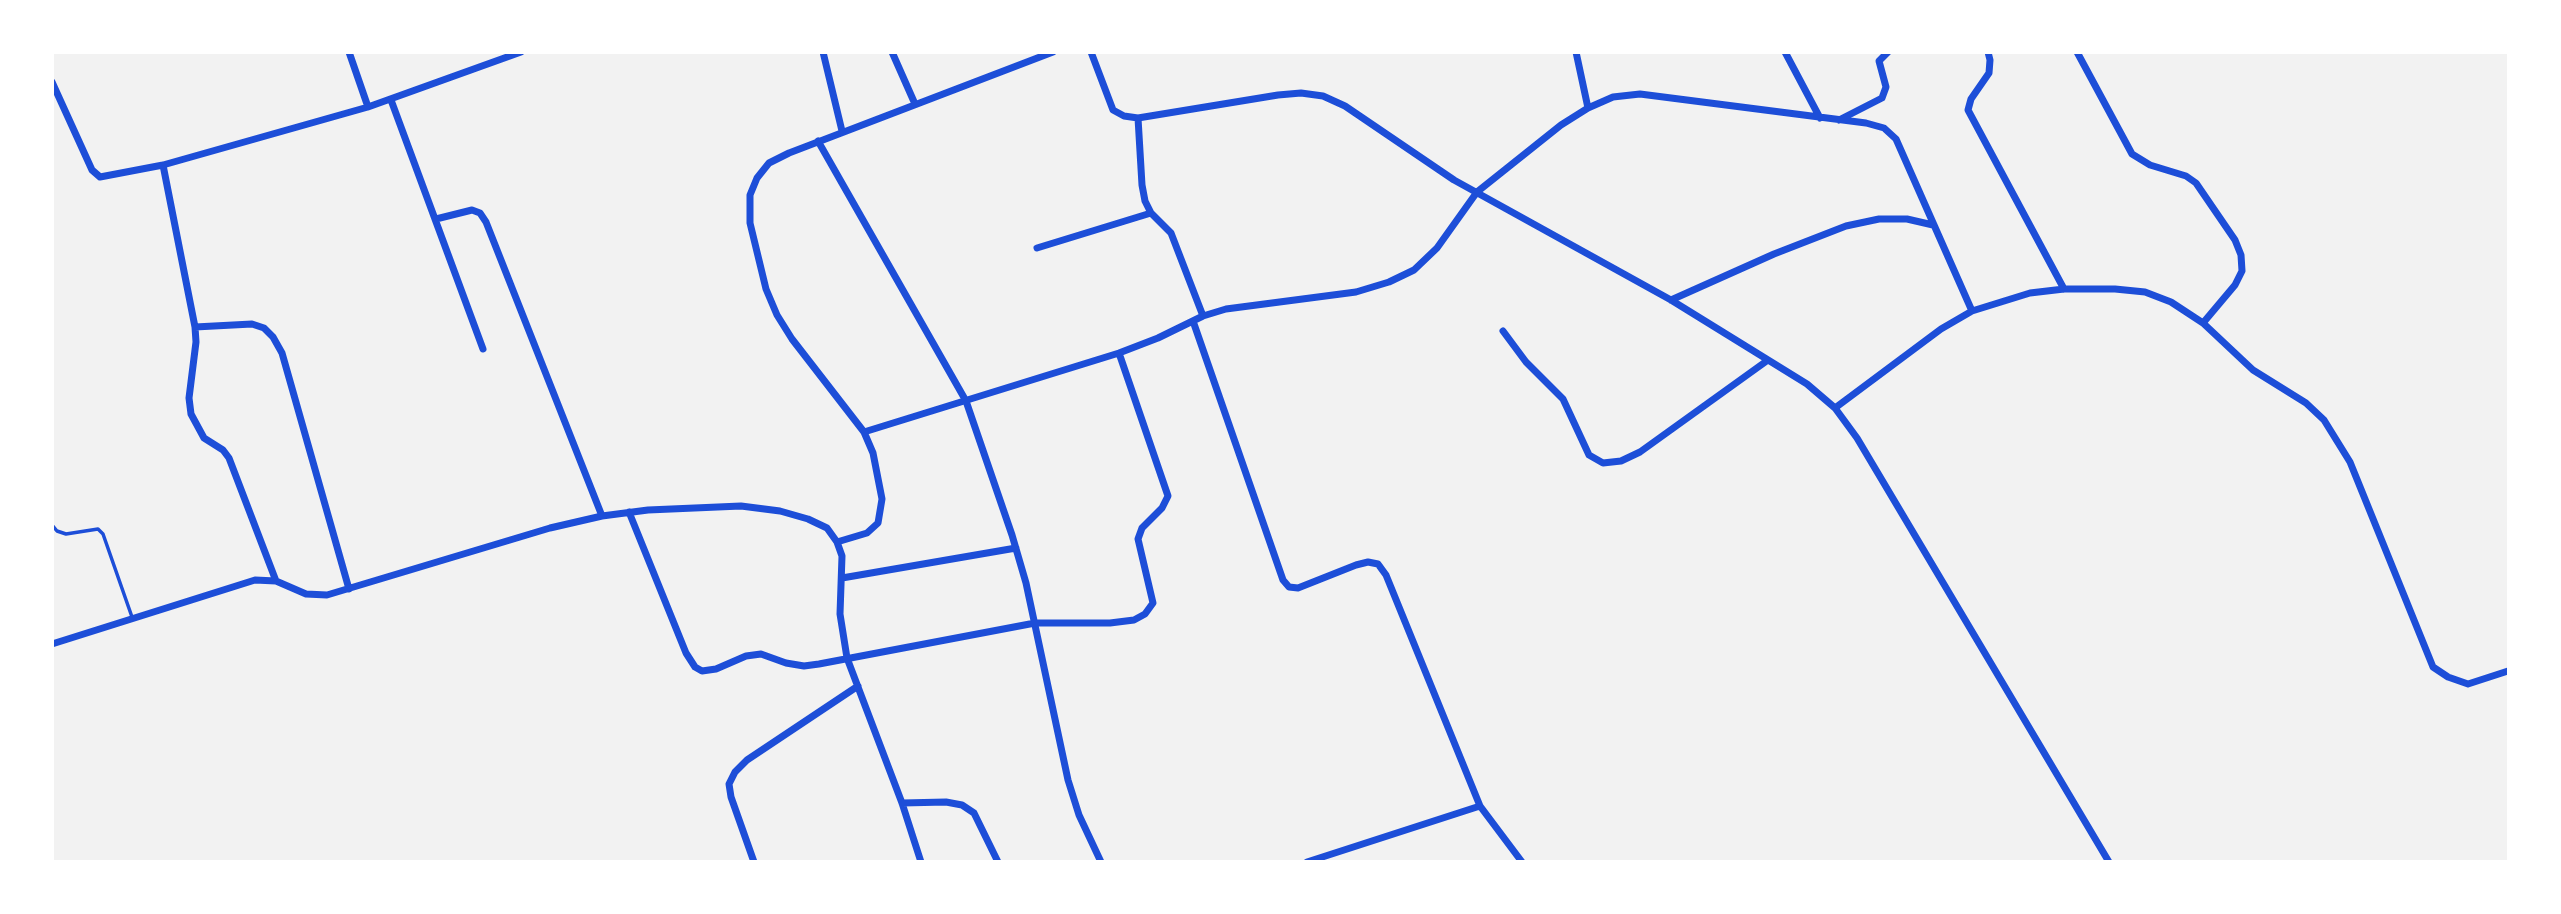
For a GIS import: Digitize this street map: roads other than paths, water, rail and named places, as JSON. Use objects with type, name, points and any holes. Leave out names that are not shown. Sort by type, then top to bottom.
[{"type":"street","points":[[349,52],[368,107]]},
{"type":"street","points":[[52,82],[92,170],[100,177],[117,176],[391,100],[521,52]]},
{"type":"street","points":[[823,52],[842,131]]},
{"type":"street","points":[[892,52],[915,104]]},
{"type":"street","points":[[1029,52],[1032,61]]},
{"type":"street","points":[[837,542],[867,533],[878,523],[882,499],[873,453],[864,432],[792,339],[777,315],[766,289],[750,223],[750,195],[757,178],[769,163],[818,141],[1053,52]]},
{"type":"street","points":[[1091,52],[1113,110],[1124,116],[1138,118],[1301,93],[1323,96],[1345,106],[1454,180],[1671,300],[1807,384],[1835,408],[1857,438],[2109,862]]},
{"type":"street","points":[[1576,52],[1588,108]]},
{"type":"street","points":[[1784,52],[1820,118]]},
{"type":"street","points":[[1838,120],[1882,98],[1886,87],[1875,52]]},
{"type":"street","points":[[1879,61],[1888,52]]},
{"type":"street","points":[[1988,52],[1989,73],[1970,99],[1968,110],[2064,289]]},
{"type":"street","points":[[2077,52],[2133,154],[2150,165],[2186,176],[2196,183],[2235,240],[2241,255],[2242,271],[2235,285],[2203,323]]},
{"type":"street","points":[[864,432],[1119,353],[1226,309],[1356,292],[1389,282],[1414,270],[1437,248],[1477,192],[1561,125],[1588,108],[1613,97],[1640,94],[1884,128],[1896,139],[1972,311]]},
{"type":"street","points":[[391,100],[483,349]]},
{"type":"street","points":[[1138,118],[1142,185],[1151,213],[1171,233],[1203,317]]},
{"type":"street","points":[[818,141],[966,401],[1016,548],[1035,622],[1068,780],[1079,815],[1101,862]]},
{"type":"street","points":[[163,165],[195,327],[196,342],[189,398],[191,414],[204,438],[223,450],[229,458],[275,581]]},
{"type":"street","points":[[436,219],[472,210],[480,213],[486,222],[602,516]]},
{"type":"street","points":[[1038,248],[1151,213]]},
{"type":"street","points":[[1671,300],[1774,254],[1846,226],[1879,219],[1907,219],[1933,225]]},
{"type":"street","points":[[1835,408],[1941,329],[1972,311],[2030,293],[2064,289],[2145,292],[2171,302],[2203,323],[2253,370],[2306,403],[2330,429],[2350,462],[2433,667],[2448,677],[2468,684],[2508,671]]},
{"type":"street","points":[[1192,321],[1283,580],[1289,587],[1298,588],[1356,565],[1368,562],[1378,564],[1386,575],[1480,806],[1522,862]]},
{"type":"street","points":[[195,327],[251,324],[264,328],[273,337],[282,353],[349,589]]},
{"type":"street","points":[[1503,331],[1526,362],[1563,399],[1589,455],[1603,463],[1621,461],[1640,452],[1768,360]]},
{"type":"street","points":[[629,512],[686,653],[695,667],[702,671],[716,669],[746,656],[761,654],[804,666],[1035,622],[1110,623],[1134,620],[1145,614],[1153,603],[1138,539],[1142,528],[1162,508],[1168,496],[1119,353]]},
{"type":"street","points":[[52,644],[255,580],[275,581],[306,594],[327,595],[550,528],[602,516],[741,506],[780,511],[827,528],[837,542],[842,556],[840,614],[847,658],[902,803],[921,862]]},
{"type":"street","points":[[842,578],[1016,548]]},
{"type":"street","points":[[754,862],[731,797],[729,783],[735,772],[747,760],[858,686]]},
{"type":"street","points":[[902,803],[946,802],[962,805],[974,813],[998,862]]},
{"type":"street","points":[[1307,862],[1480,806]]},
{"type":"lane","points":[[52,525],[57,531],[66,534],[98,529],[103,534],[132,619]]}]
